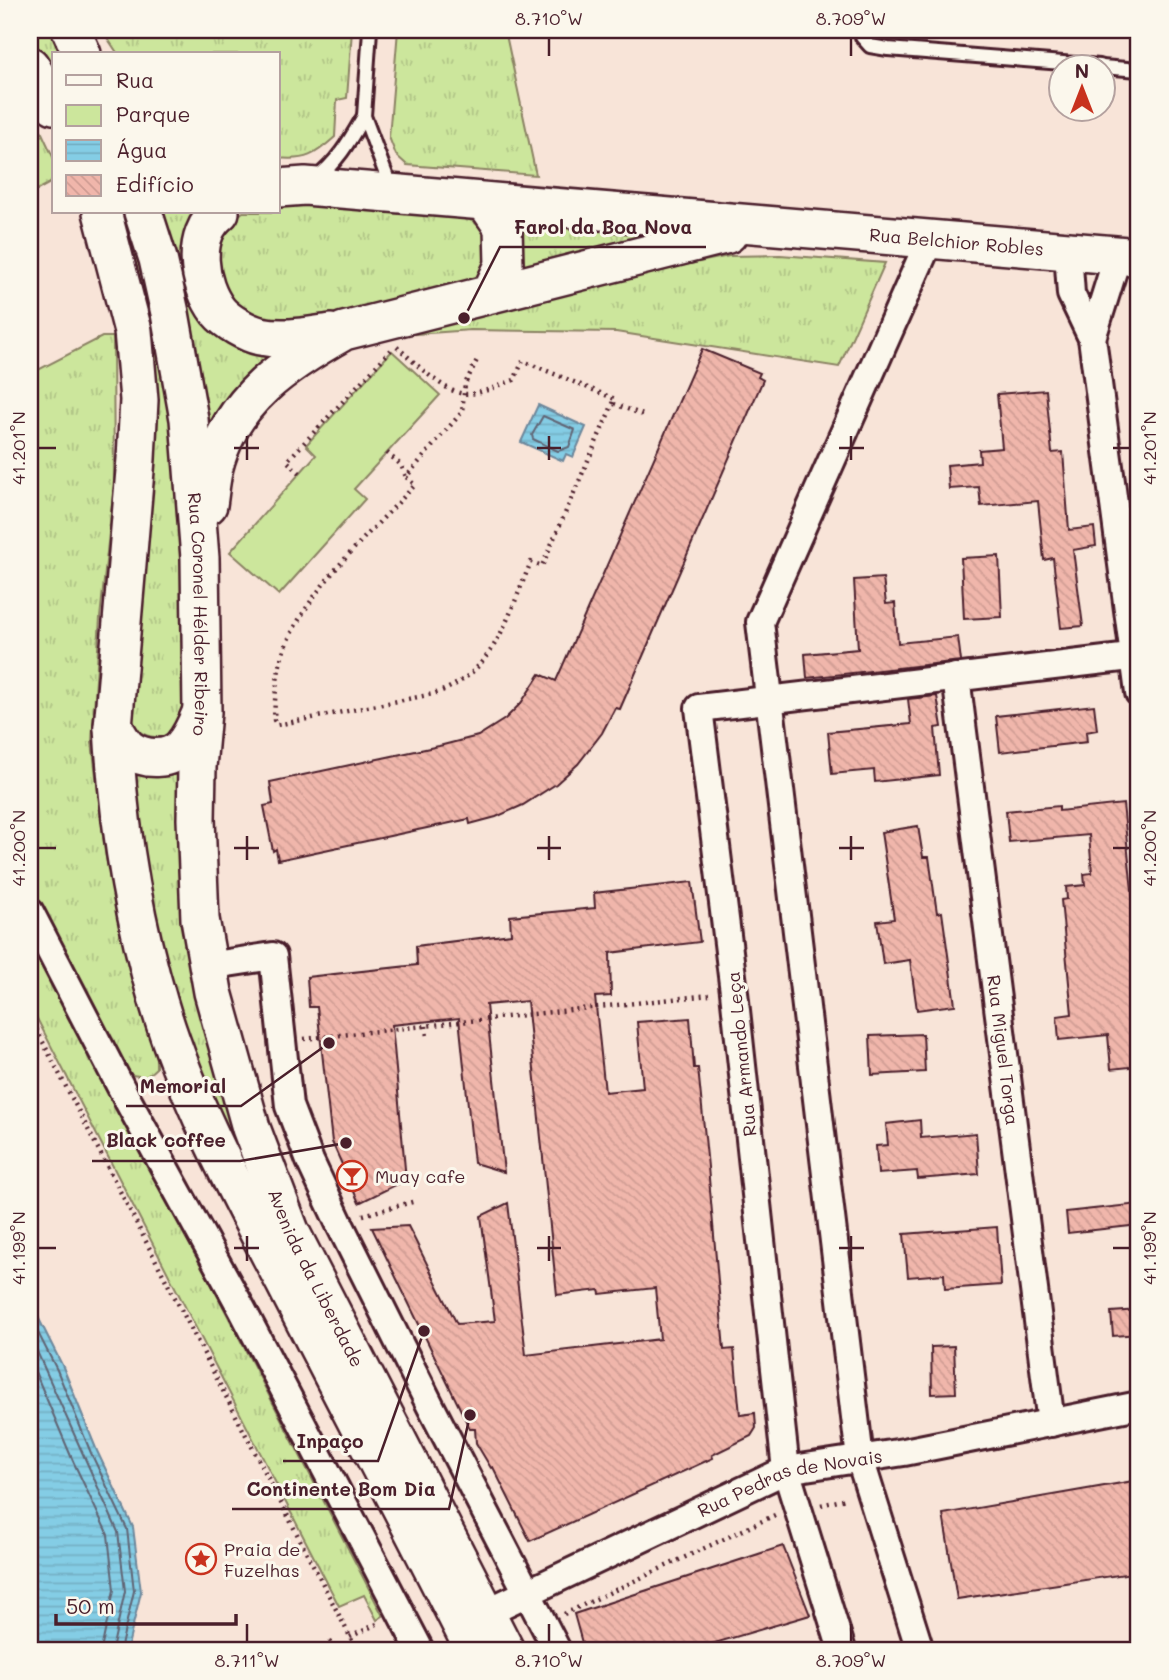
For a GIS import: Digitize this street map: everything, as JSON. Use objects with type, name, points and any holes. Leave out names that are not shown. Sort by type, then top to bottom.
[{"type":"main road","points":[[71,30],[81,52]]},
{"type":"main road","points":[[30,65],[52,102]]},
{"type":"main road","name":"Rua Belchior Robles","points":[[287,184],[1129,256]]},
{"type":"main road","points":[[486,202],[503,227],[504,265],[491,293]]},
{"type":"main road","points":[[103,214],[132,331],[139,400],[113,727]]},
{"type":"main road","name":"Rua Coronel Hélder Ribeiro","points":[[113,727],[127,748],[153,758],[169,756],[180,750],[202,712],[200,558],[189,419],[164,286],[144,214]]},
{"type":"main road","name":"Rua Belchior Robles","points":[[219,214],[204,236],[200,250],[202,273],[208,293],[219,313],[240,328],[259,336],[289,338],[345,331],[714,236],[773,226]]},
{"type":"main road","name":"Rua Belchior Robles","points":[[200,558],[215,466],[227,436],[245,405],[278,371],[304,353],[345,331]]},
{"type":"main road","name":"Avenida da Liberdade","points":[[202,712],[196,819],[200,919],[213,992],[251,1128],[285,1219],[474,1629]]},
{"type":"main road","name":"Avenida da Liberdade","points":[[113,727],[115,766],[135,910],[159,1006],[218,1152],[474,1629],[505,1650]]},
{"type":"street","points":[[920,1650],[860,1459],[760,622],[930,239]]},
{"type":"street","points":[[1068,251],[1071,295],[1092,338],[1137,656],[1139,692]]},
{"type":"street","points":[[1092,338],[1129,256]]},
{"type":"street","name":"Rua Armando Leça","points":[[786,1470],[734,992],[699,708],[1137,656]]},
{"type":"street","name":"Rua Miguel Torga","points":[[957,677],[1051,1423]]},
{"type":"street","points":[[30,912],[127,1099],[242,1308],[420,1650]]},
{"type":"street","points":[[208,966],[273,956],[289,1106],[310,1161],[431,1407],[557,1650]]},
{"type":"street","name":"Rua Pedras de Novais","points":[[474,1629],[528,1592],[786,1470],[860,1459],[1139,1405]]},
{"type":"street","points":[[786,1470],[842,1650]]},
{"type":"lane","points":[[370,30],[364,116],[388,180],[401,194]]},
{"type":"lane","points":[[862,30],[862,37],[870,46],[888,50],[1046,63]]},
{"type":"lane","points":[[1116,68],[1139,70]]},
{"type":"lane","points":[[287,184],[329,169],[364,116]]},
{"type":"path","points":[[300,473],[287,461],[395,345],[448,389],[464,394],[514,380],[523,361],[615,399],[542,566],[531,562],[491,652],[468,678],[452,688],[433,694],[277,725],[274,720],[276,684],[287,642],[313,598],[348,556],[415,485],[387,453]]},
{"type":"path","points":[[407,477],[461,412],[465,384],[478,358]]},
{"type":"path","points":[[614,404],[646,416]]},
{"type":"path","points":[[304,1039],[686,998]]},
{"type":"path","points":[[30,1017],[357,1650]]},
{"type":"path","points":[[426,1026],[427,1038]]},
{"type":"path","points":[[360,1216],[416,1201]]},
{"type":"path","points":[[562,1614],[775,1515],[871,1493]]},
{"type":"path","points":[[350,1637],[399,1612]]},
{"type":"path","points":[[330,1641],[335,1650]]},
{"type":"green space","points":[[30,30],[53,30],[64,52],[52,52],[52,72],[30,36]]},
{"type":"green space","points":[[102,30],[352,30],[347,98],[337,100],[335,137],[310,155],[296,159],[280,158],[280,52],[117,52]]},
{"type":"green space","points":[[398,30],[505,30],[536,175],[407,165],[396,155],[389,137]]},
{"type":"green space","points":[[30,107],[52,155],[52,182],[30,194]]},
{"type":"green space","points":[[280,201],[465,216],[485,234],[486,256],[481,275],[469,282],[289,327],[230,307],[215,258],[217,244],[233,220],[240,214],[280,214]]},
{"type":"green space","points":[[116,214],[128,214],[155,310],[171,384],[181,486],[184,564],[184,720],[170,733],[155,737],[140,732],[129,717]]},
{"type":"green space","points":[[157,214],[206,214],[190,282],[285,351],[206,455]]},
{"type":"green space","points":[[513,219],[673,234],[518,270],[521,244]]},
{"type":"green space","points":[[780,255],[885,263],[839,367],[616,332],[471,330],[388,336],[689,264],[729,256]]},
{"type":"green space","points":[[102,337],[113,337],[114,486],[100,618],[92,742],[105,852],[121,937],[156,1053],[156,1068],[146,1077],[132,1075],[123,1063],[30,883],[30,374]]},
{"type":"green space","points":[[392,351],[440,395],[354,489],[365,499],[279,595],[230,552],[316,455],[306,445]]},
{"type":"green space","points":[[127,767],[182,769],[260,1190],[221,1131],[152,930]]},
{"type":"green space","points":[[30,933],[383,1616],[377,1620],[364,1595],[339,1606],[30,1005]]},
{"type":"water","points":[[538,405],[586,427],[573,457],[566,454],[563,461],[521,442]]},
{"type":"water","points":[[30,1301],[63,1367],[97,1451],[133,1527],[141,1592],[127,1650],[30,1650]]},
{"type":"building","points":[[702,349],[760,373],[758,377],[763,380],[620,709],[615,708],[602,733],[578,764],[556,784],[523,805],[496,817],[470,824],[469,819],[278,860],[276,849],[273,851],[264,806],[273,804],[270,782],[478,736],[505,719],[521,703],[540,674],[556,681]]},
{"type":"building","points":[[1046,390],[1052,453],[1063,452],[1069,530],[1094,527],[1096,546],[1073,550],[1083,626],[1061,628],[1053,558],[1044,560],[1038,501],[981,506],[979,487],[949,489],[947,465],[980,462],[979,450],[1002,448],[997,394]]},
{"type":"building","points":[[999,556],[1002,617],[964,619],[961,558]]},
{"type":"building","points":[[883,578],[886,604],[895,603],[898,643],[958,637],[961,661],[807,678],[805,654],[858,649],[854,580]]},
{"type":"building","points":[[937,696],[942,727],[935,728],[939,775],[875,782],[874,770],[832,774],[828,732],[911,724],[908,699]]},
{"type":"building","points":[[1094,705],[1097,730],[1086,732],[1087,742],[1000,752],[996,716]]},
{"type":"building","points":[[1123,804],[1135,919],[1131,919],[1139,1014],[1139,1066],[1111,1069],[1108,1035],[1059,1040],[1057,1016],[1072,1014],[1061,900],[1067,899],[1066,887],[1085,885],[1084,874],[1092,873],[1089,835],[1009,842],[1006,811],[1059,806],[1059,811]]},
{"type":"building","points":[[918,826],[923,857],[929,857],[937,913],[942,912],[955,1005],[917,1010],[910,960],[883,964],[877,921],[894,919],[881,832]]},
{"type":"building","points":[[692,882],[700,942],[610,953],[611,996],[595,997],[605,1092],[643,1088],[637,1022],[690,1018],[694,1068],[698,1068],[724,1350],[734,1349],[740,1415],[755,1413],[756,1428],[751,1436],[712,1455],[713,1458],[530,1541],[493,1467],[491,1468],[476,1443],[475,1429],[470,1429],[372,1228],[408,1226],[457,1324],[495,1321],[481,1216],[508,1203],[526,1355],[660,1339],[655,1288],[557,1295],[527,1001],[486,1005],[504,1172],[474,1163],[459,1018],[392,1025],[406,1180],[359,1203],[332,1142],[317,1007],[309,1007],[307,977],[417,965],[416,946],[511,934],[510,916],[595,908],[594,893]]},
{"type":"building","points":[[923,1034],[925,1072],[872,1075],[870,1036]]},
{"type":"building","points":[[920,1120],[921,1138],[976,1133],[979,1174],[918,1179],[917,1171],[878,1174],[876,1146],[888,1145],[886,1124]]},
{"type":"building","points":[[1139,1204],[1139,1225],[1068,1233],[1066,1212]]},
{"type":"building","points":[[997,1227],[1001,1285],[945,1289],[944,1274],[908,1277],[904,1234]]},
{"type":"building","points":[[1139,1310],[1139,1334],[1113,1336],[1111,1312]]},
{"type":"building","points":[[954,1346],[956,1393],[932,1394],[931,1347]]},
{"type":"building","points":[[1139,1480],[1139,1572],[957,1599],[943,1514]]},
{"type":"building","points":[[783,1546],[810,1615],[691,1650],[584,1650],[574,1614]]},
{"type":"place","name":"Farol da Boa Nova","points":[[464,318]]},
{"type":"place","name":"Memorial","points":[[329,1043]]},
{"type":"place","name":"Black coffee","points":[[346,1143]]},
{"type":"place","name":"Muay cafe","points":[[352,1176]]},
{"type":"place","name":"Inpaço","points":[[424,1331]]},
{"type":"place","name":"Continente Bom Dia","points":[[470,1415]]},
{"type":"place","name":"Praia de Fuzelhas","points":[[201,1559]]}]
